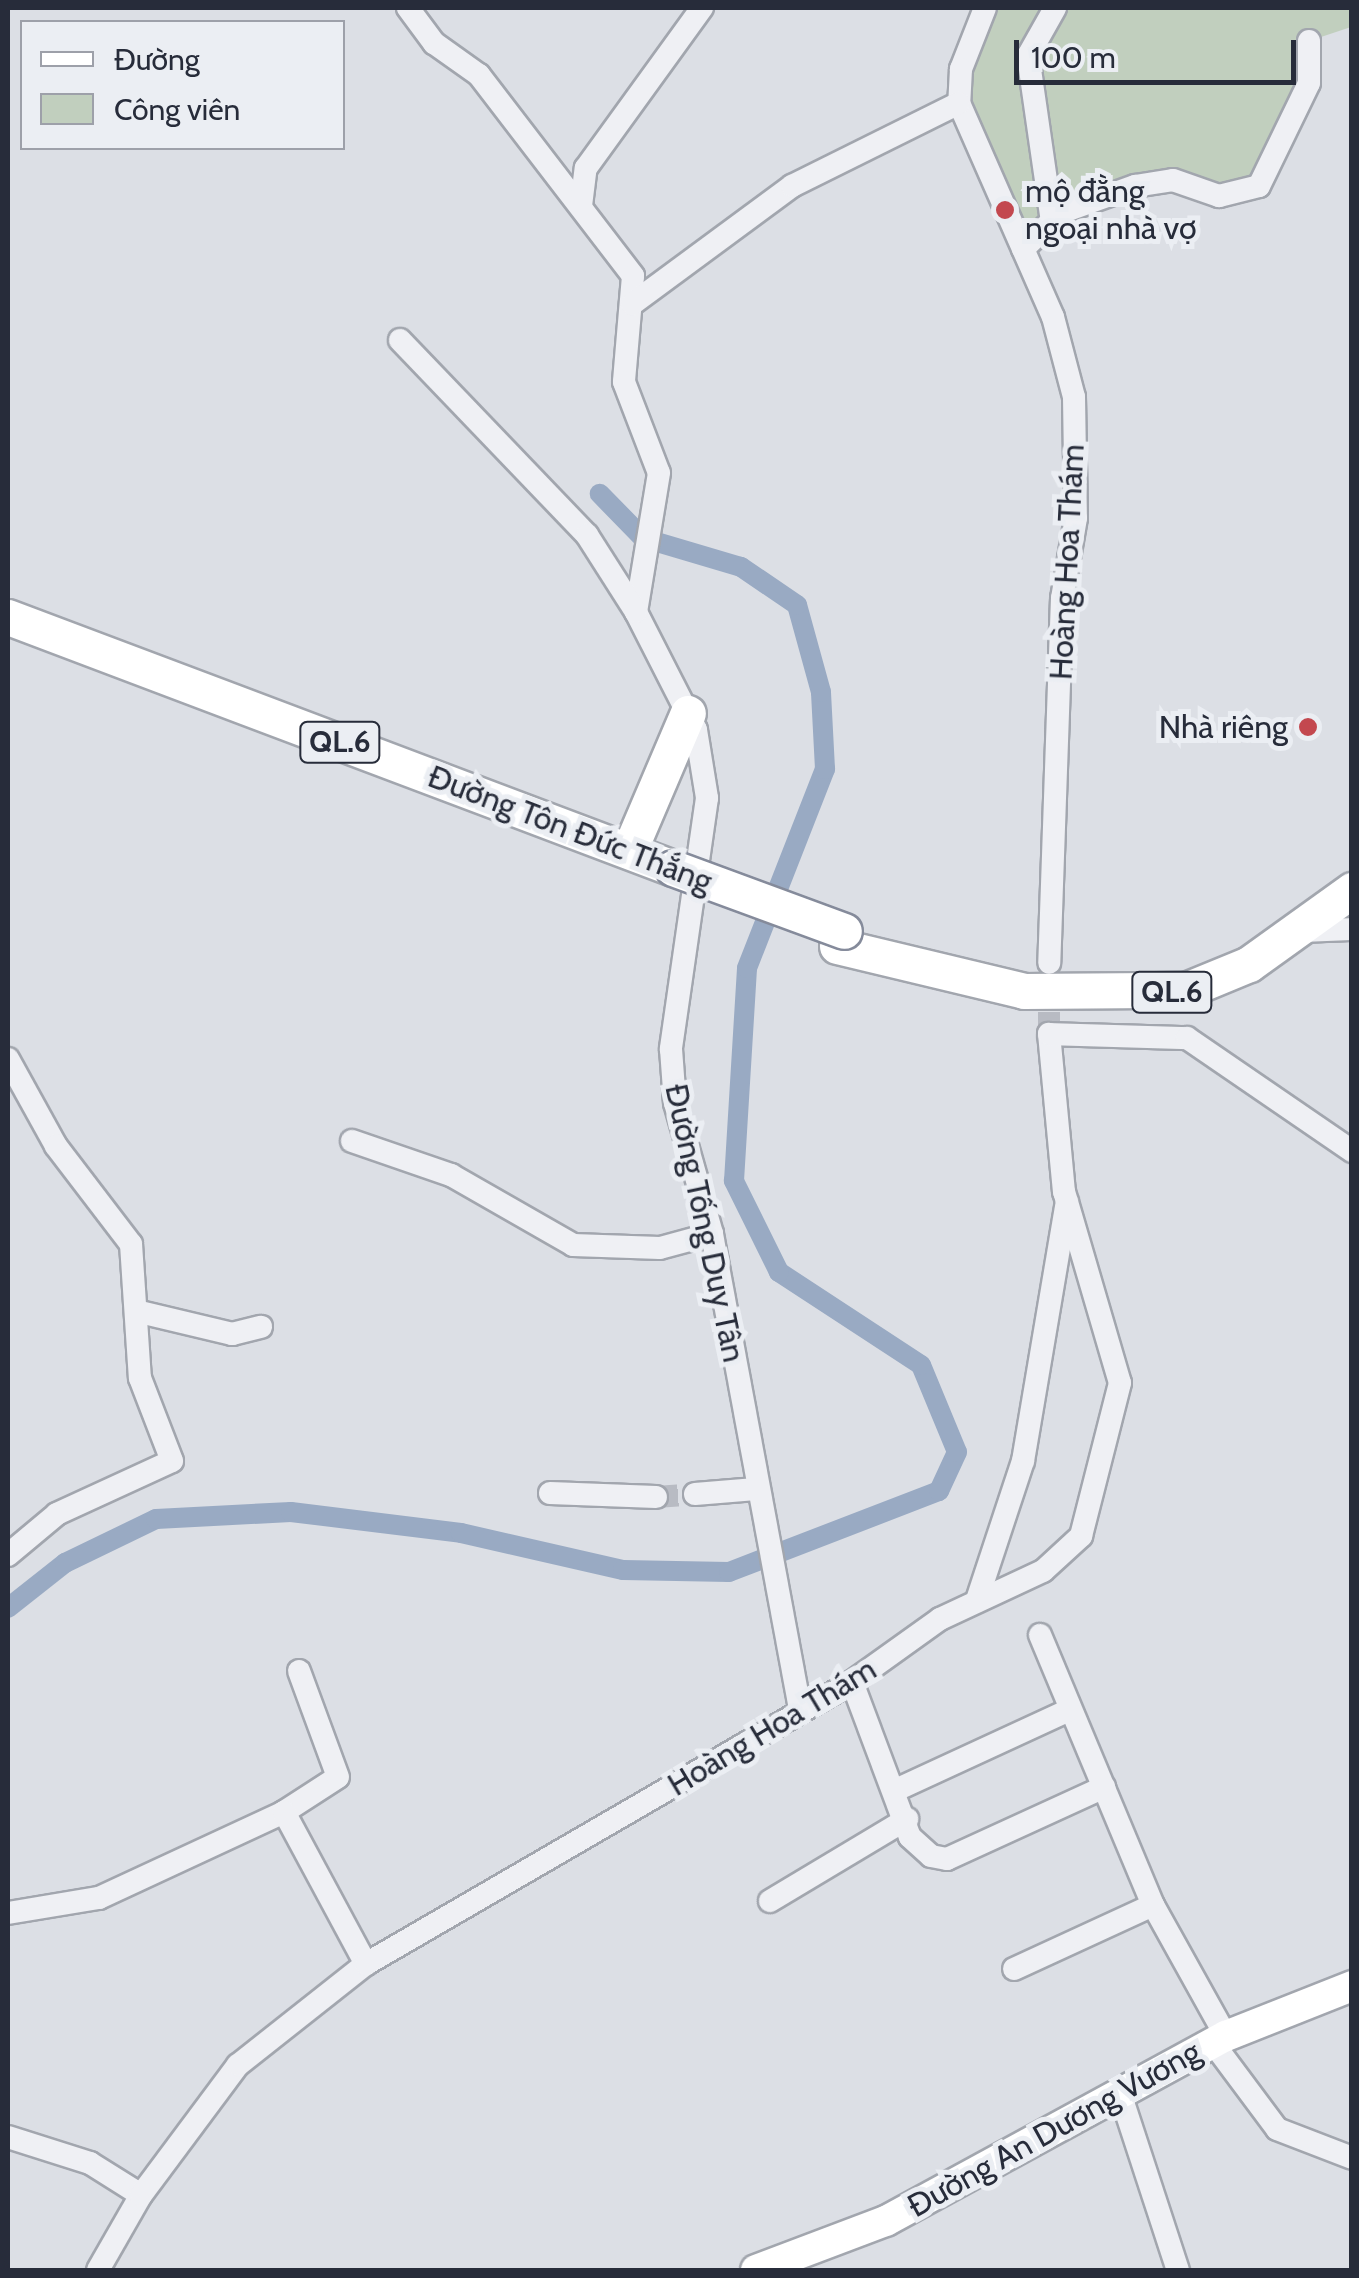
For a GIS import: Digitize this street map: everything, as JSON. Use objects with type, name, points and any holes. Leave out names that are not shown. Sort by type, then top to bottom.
[{"type":"highway","name":"Đường Tôn Đức Thắng","points":[[8,618],[630,851],[671,876]]},
{"type":"highway","name":"Đường Tôn Đức Thắng","points":[[8,641],[840,938],[964,977],[1078,997],[1186,990],[1301,931],[1352,890]]},
{"type":"highway","points":[[630,851],[688,713]]},
{"type":"main road","name":"Đường An Dương Vương","points":[[756,2270],[886,2221],[1219,2040],[1352,1986]]},
{"type":"street","name":"Đường Tống Duy Tân","points":[[408,8],[434,43],[479,75],[581,206],[626,256],[632,304],[624,382],[659,473],[656,507],[638,566],[636,612],[688,713],[706,798],[671,1049],[684,1160],[712,1234],[756,1489],[800,1710]]},
{"type":"street","points":[[581,206],[586,168],[702,8]]},
{"type":"street","points":[[632,304],[792,186],[959,103],[961,68],[985,8]]},
{"type":"street","points":[[1052,222],[1028,56],[1055,8]]},
{"type":"street","points":[[1023,249],[1052,222],[1158,181],[1219,196],[1260,186],[1309,83],[1309,41]]},
{"type":"street","name":"Hoàng Hoa Thám","points":[[959,103],[1023,249],[1074,397],[1076,518],[1062,598],[1049,963]]},
{"type":"street","points":[[400,340],[587,535],[636,612]]},
{"type":"street","points":[[1301,931],[1352,929]]},
{"type":"street","name":"Hoàng Hoa Thám","points":[[98,2270],[141,2195],[238,2065],[366,1964],[852,1682],[978,1597],[1043,1571],[1082,1536],[1120,1382],[1067,1202],[1049,1034],[1186,1038],[1352,1151]]},
{"type":"street","points":[[8,1059],[56,1146],[132,1244],[140,1312],[140,1378],[172,1463],[57,1514],[8,1555]]},
{"type":"street","points":[[352,1142],[451,1175],[573,1245],[660,1248],[712,1234]]},
{"type":"street","points":[[978,1597],[1023,1462],[1067,1202]]},
{"type":"street","points":[[140,1312],[232,1334],[261,1327]]},
{"type":"street","points":[[695,1494],[756,1489]]},
{"type":"street","points":[[550,1493],[656,1497]]},
{"type":"street","points":[[1040,1635],[1153,1905],[1219,2040],[1277,2129],[1352,2158]]},
{"type":"street","points":[[8,1913],[99,1898],[284,1812],[338,1777],[299,1670]]},
{"type":"street","points":[[852,1682],[919,1848],[947,1859],[1104,1786]]},
{"type":"street","points":[[898,1789],[1069,1710]]},
{"type":"street","points":[[284,1812],[366,1964]]},
{"type":"street","points":[[770,1901],[907,1819]]},
{"type":"street","points":[[1014,1969],[1153,1905]]},
{"type":"street","points":[[1120,2093],[1178,2270]]},
{"type":"street","points":[[8,2137],[90,2163],[141,2195]]},
{"type":"green space","points":[[987,8],[1351,8],[1351,27],[1309,41],[1291,134],[1259,186],[1135,186],[1020,242],[959,103]]},
{"type":"waterway","points":[[8,1608],[65,1563],[156,1519],[291,1512],[461,1533],[623,1570],[729,1572],[939,1491],[957,1452],[921,1365],[779,1272],[734,1181],[747,968],[825,769],[821,692],[797,605],[741,567],[643,538],[600,494]]},
{"type":"tunnel","points":[[1049,977],[1049,1034]]},
{"type":"tunnel","points":[[656,1497],[695,1494]]},
{"type":"place","name":"mộ đằng ngoại nhà vợ","points":[[1005,210]]},
{"type":"place","name":"Nhà riêng","points":[[1308,727]]}]
